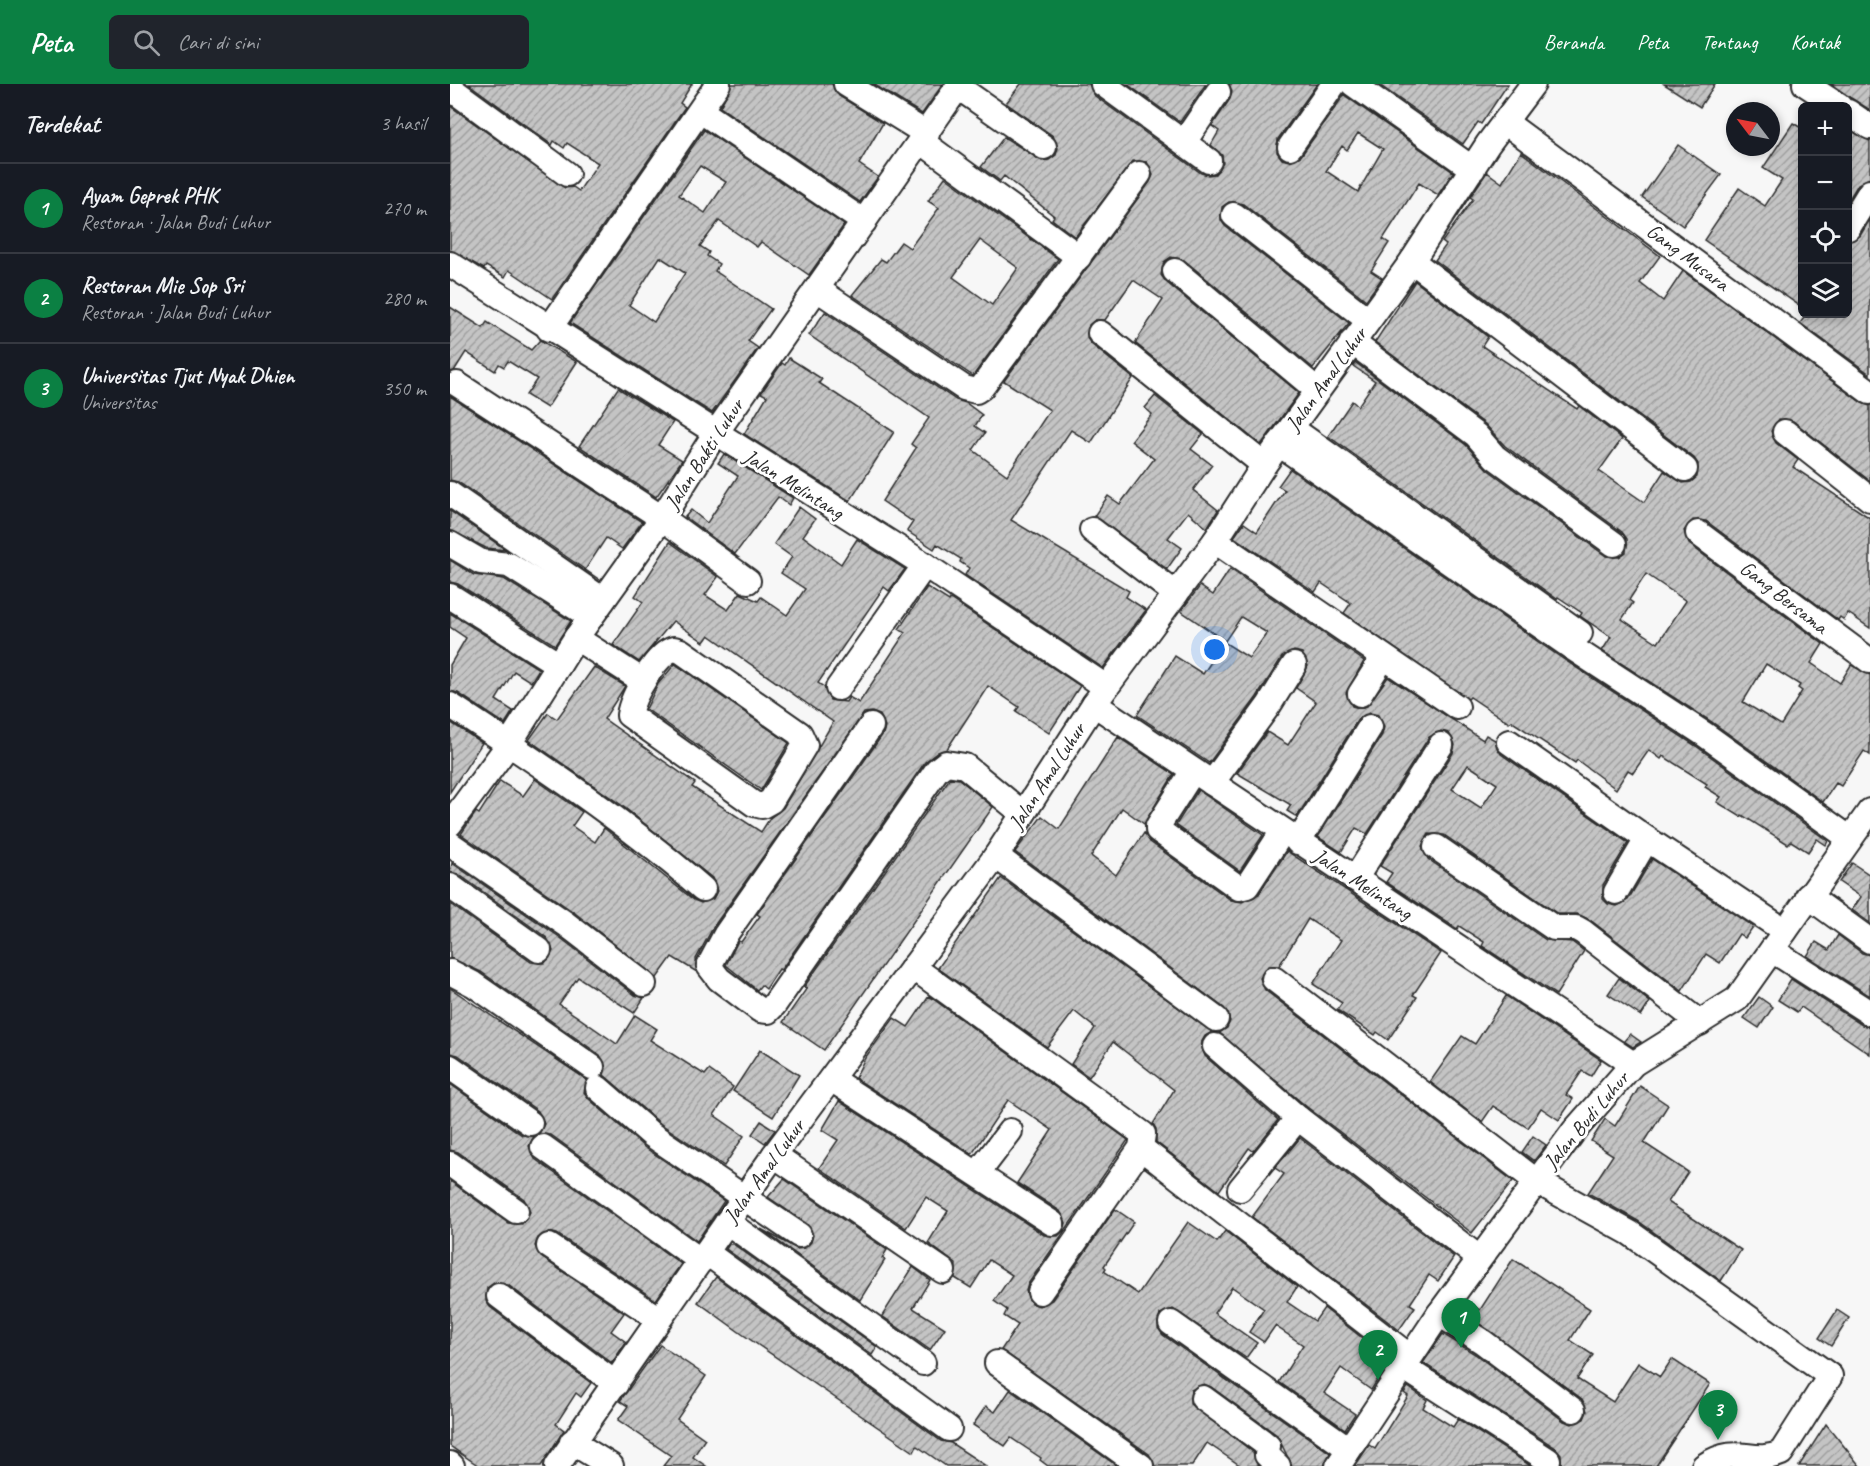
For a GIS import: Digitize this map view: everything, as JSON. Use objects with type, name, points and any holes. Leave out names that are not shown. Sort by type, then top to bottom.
[{"type":"street","points":[[549,329],[718,84]]},
{"type":"street","points":[[846,84],[924,138],[1079,257]]},
{"type":"street","points":[[1103,84],[1209,161]]},
{"type":"street","points":[[1290,147],[1334,84]]},
{"type":"street","points":[[1353,84],[1473,169]]},
{"type":"street","name":"Jalan Amal Luhur","points":[[557,1466],[774,1155],[996,856],[1100,695],[1215,541],[1264,465],[1412,261],[1533,84]]},
{"type":"street","points":[[1805,84],[1833,102]]},
{"type":"street","points":[[954,86],[1044,147]]},
{"type":"street","name":"Jalan Bakti Luhur","points":[[450,824],[510,744],[576,638],[662,518],[715,434],[924,138],[954,86]]},
{"type":"street","points":[[450,88],[567,174]]},
{"type":"street","points":[[1184,142],[1218,92]]},
{"type":"street","points":[[701,111],[864,222]]},
{"type":"street","points":[[1852,115],[1870,127]]},
{"type":"street","name":"Gang Musara","points":[[1505,122],[1870,392]]},
{"type":"street","points":[[817,290],[964,388],[976,390],[982,387],[1139,174]]},
{"type":"street","points":[[1852,221],[1870,192]]},
{"type":"street","points":[[1234,214],[1368,320]]},
{"type":"street","points":[[1412,261],[1625,421],[1685,470]]},
{"type":"street","name":"Jalan Melintang","points":[[450,264],[549,329],[925,565],[1100,695],[1202,777],[1509,979],[1633,1064]]},
{"type":"street","points":[[1175,271],[1317,390]]},
{"type":"street","points":[[1100,333],[1264,465]]},
{"type":"street","points":[[1352,342],[1468,429],[1495,457],[1614,544]]},
{"type":"street","points":[[457,384],[662,518],[748,580]]},
{"type":"street","points":[[1785,432],[1870,499]]},
{"type":"street","points":[[1285,436],[1580,633]]},
{"type":"street","points":[[1285,436],[1571,647],[1704,734],[1849,838]]},
{"type":"street","points":[[450,494],[597,609]]},
{"type":"street","points":[[1092,531],[1176,594]]},
{"type":"street","name":"Gang Bersama","points":[[1698,533],[1870,661]]},
{"type":"street","points":[[1215,541],[1457,707]]},
{"type":"street","points":[[450,544],[481,562],[509,566],[597,609]]},
{"type":"street","points":[[838,688],[925,565]]},
{"type":"street","points":[[450,596],[559,665]]},
{"type":"street","points":[[576,638],[644,681]]},
{"type":"street","points":[[667,650],[681,651],[800,734],[805,745],[771,801],[762,806],[754,804],[634,720],[629,715],[630,707],[644,681],[667,650]]},
{"type":"street","points":[[1360,694],[1383,658]]},
{"type":"street","points":[[1294,665],[1269,705],[1158,826],[1158,830],[1239,888],[1247,886],[1291,836],[1370,727]]},
{"type":"street","points":[[450,705],[609,814],[702,889]]},
{"type":"street","points":[[871,726],[726,934],[709,966],[719,979],[760,1010],[768,1011],[774,1005],[937,770],[946,763],[965,766],[1022,813]]},
{"type":"street","points":[[1509,742],[1647,839],[1870,1013]]},
{"type":"street","points":[[1355,879],[1441,745]]},
{"type":"street","name":"Jalan Budi Luhur","points":[[1344,1458],[1438,1314],[1574,1131],[1633,1064],[1737,999],[1870,811]]},
{"type":"street","points":[[1616,892],[1647,839]]},
{"type":"street","points":[[450,844],[537,903],[644,984]]},
{"type":"street","points":[[1436,847],[1554,928],[1575,928],[1583,932],[1700,1023]]},
{"type":"street","points":[[996,856],[1216,1019]]},
{"type":"street","points":[[450,886],[539,950]]},
{"type":"street","points":[[1808,896],[1870,941]]},
{"type":"street","points":[[913,968],[1143,1134],[1142,1148],[1040,1292]]},
{"type":"street","points":[[450,972],[473,984],[595,1077],[652,1135],[799,1235]]},
{"type":"street","points":[[1274,979],[1536,1180],[1630,1233],[1830,1376],[1781,1453],[1770,1460],[1759,1462],[1731,1455],[1704,1466]]},
{"type":"street","points":[[1215,1046],[1298,1118],[1479,1258]]},
{"type":"street","points":[[450,1066],[530,1123]]},
{"type":"street","points":[[831,1079],[1052,1222]]},
{"type":"street","points":[[1240,1189],[1298,1118]]},
{"type":"street","points":[[978,1173],[1010,1131]]},
{"type":"street","points":[[543,1147],[949,1429]]},
{"type":"street","points":[[1142,1148],[1406,1362],[1548,1460]]},
{"type":"street","points":[[774,1155],[943,1271]]},
{"type":"street","points":[[450,1164],[516,1211]]},
{"type":"street","points":[[727,1222],[923,1363]]},
{"type":"street","points":[[549,1246],[659,1319]]},
{"type":"street","points":[[499,1296],[616,1384]]},
{"type":"street","points":[[1438,1314],[1484,1342],[1573,1410]]},
{"type":"street","points":[[1171,1323],[1344,1458]]},
{"type":"street","points":[[998,1363],[1141,1466]]},
{"type":"street","points":[[1203,1398],[1268,1446],[1267,1455],[1278,1466]]},
{"type":"street","points":[[572,1442],[611,1466]]},
{"type":"building","points":[[469,84],[692,84],[680,103],[685,107],[552,299],[509,270],[505,277],[486,266],[484,269],[450,250],[450,106],[565,188],[573,187],[579,191],[598,163],[567,143],[564,148],[554,141],[552,145]]},
{"type":"building","points":[[732,84],[832,84],[839,96],[883,123],[859,164],[878,177],[860,202],[720,107]]},
{"type":"building","points":[[873,84],[943,84],[922,114]]},
{"type":"building","points":[[1021,84],[1089,84],[1095,96],[1201,173],[1208,175],[1215,174],[1223,163],[1222,155],[1211,145],[1219,131],[1212,126],[1230,99],[1232,92],[1229,84],[1317,84],[1278,139],[1277,152],[1282,159],[1289,161],[1301,156],[1344,95],[1453,172],[1438,195],[1419,183],[1383,239],[1389,243],[1371,271],[1382,278],[1366,300],[1243,204],[1229,202],[1222,207],[1221,220],[1225,226],[1349,323],[1313,368],[1184,260],[1171,257],[1164,262],[1161,275],[1166,282],[1299,393],[1261,445],[1135,343],[1163,300],[1133,280],[1105,320],[1095,320],[1089,325],[1087,338],[1091,344],[1133,378],[1091,443],[1071,430],[1011,520],[1129,591],[1126,597],[1146,610],[1103,668],[965,575],[969,568],[960,562],[961,559],[937,544],[934,549],[907,531],[913,522],[882,501],[916,448],[911,444],[929,418],[809,335],[825,312],[956,400],[966,403],[982,415],[975,426],[985,433],[973,450],[1007,475],[1050,410],[1004,381],[1153,175],[1147,162],[1133,161],[1075,237],[1052,219],[1054,216],[1004,176],[1000,181],[981,167],[1004,137],[1042,161],[1049,160],[1056,155],[1058,148],[1053,136],[1006,103]],"holes":[[[1358,133],[1383,149],[1358,192],[1326,171],[1342,146],[1347,150]]]},
{"type":"building","points":[[1127,84],[1206,84],[1180,122]]},
{"type":"building","points":[[1378,84],[1508,84],[1481,124],[1478,122],[1463,144]]},
{"type":"building","points":[[1664,84],[1715,84],[1700,107]]},
{"type":"building","points":[[1831,84],[1870,84],[1870,110],[1851,98]]},
{"type":"building","points":[[1793,123],[1798,126],[1798,305],[1704,240],[1739,188],[1765,206],[1782,180],[1763,168],[1771,156],[1780,156],[1780,142]]},
{"type":"building","points":[[704,130],[844,225],[809,275],[761,242],[757,247],[719,221],[700,246],[709,252],[707,256],[719,264],[715,271],[771,309],[748,341],[758,348],[712,413],[570,323]],"holes":[[[700,166],[726,182],[705,213],[679,195]],[[660,257],[685,273],[654,322],[629,305]]]},
{"type":"building","points":[[1852,131],[1870,141],[1870,178],[1858,184],[1852,194]]},
{"type":"building","points":[[1678,145],[1721,175],[1683,226],[1642,197]]},
{"type":"building","points":[[1521,152],[1660,256],[1640,283],[1663,301],[1683,271],[1862,403],[1870,406],[1870,481],[1793,421],[1779,419],[1771,431],[1776,443],[1798,460],[1793,467],[1870,518],[1870,628],[1848,613],[1844,620],[1840,617],[1838,620],[1706,521],[1693,520],[1684,531],[1689,544],[1823,644],[1811,663],[1840,683],[1851,665],[1870,675],[1870,755],[1864,751],[1841,786],[1836,783],[1823,802],[1712,722],[1602,651],[1611,637],[1580,616],[1582,613],[1558,597],[1557,599],[1328,436],[1352,401],[1358,406],[1375,381],[1353,366],[1356,363],[1466,445],[1487,469],[1606,556],[1619,557],[1626,552],[1627,539],[1622,532],[1505,446],[1485,424],[1375,342],[1415,281],[1488,337],[1482,346],[1577,409],[1579,406],[1622,439],[1599,471],[1644,502],[1664,471],[1683,483],[1691,482],[1697,477],[1698,464],[1694,458],[1435,260],[1446,245],[1442,242],[1473,199],[1470,197],[1487,172],[1502,183]],"holes":[[[1646,574],[1686,601],[1658,643],[1622,619],[1633,603],[1629,600]],[[1766,664],[1800,685],[1798,688],[1802,691],[1781,725],[1743,702]]]},
{"type":"building","points":[[945,177],[1058,259],[973,376],[852,295],[881,259],[886,262],[901,242],[910,248],[939,208],[928,201]],"holes":[[[980,240],[1018,268],[992,305],[953,277]]]},
{"type":"building","points":[[1870,219],[1870,374],[1800,323],[1804,318],[1852,318],[1852,240],[1860,236]]},
{"type":"building","points":[[450,307],[483,328],[487,322],[531,350],[540,340],[577,362],[547,408],[526,395],[537,379],[508,361],[504,367],[499,364],[495,371],[466,352],[454,371],[450,372]]},
{"type":"building","points":[[789,358],[822,379],[819,383],[894,432],[850,501],[744,434],[767,396],[761,393],[782,363],[785,365]]},
{"type":"building","points":[[618,388],[673,422],[658,445],[682,460],[656,497],[579,446]]},
{"type":"building","points":[[450,396],[642,522],[622,549],[606,538],[585,570],[458,482],[450,480]]},
{"type":"building","points":[[1155,396],[1203,434],[1191,449],[1212,465],[1193,490],[1218,510],[1207,528],[1188,512],[1168,538],[1182,548],[1167,569],[1094,516],[1108,496],[1120,504],[1154,459],[1131,441],[1152,414],[1145,408]]},
{"type":"building","points":[[724,454],[793,498],[789,505],[778,497],[735,554],[685,517],[691,510],[707,523],[738,476],[718,463]]},
{"type":"building","points":[[1290,469],[1563,659],[1696,746],[1828,841],[1826,845],[1817,839],[1808,852],[1791,841],[1788,844],[1717,802],[1721,797],[1705,787],[1707,784],[1663,756],[1661,759],[1649,750],[1633,773],[1628,770],[1616,789],[1577,760],[1575,763],[1511,721],[1509,723],[1470,697],[1468,699],[1344,613],[1351,603],[1321,583],[1315,592],[1234,537],[1244,523],[1257,532],[1285,490],[1278,486]]},
{"type":"building","points":[[799,507],[815,519],[803,536],[841,564],[857,539],[905,569],[889,591],[884,587],[818,683],[824,687],[830,700],[846,702],[849,697],[859,703],[905,633],[899,629],[927,587],[949,601],[950,599],[1080,686],[1049,733],[1016,711],[1019,707],[988,686],[947,749],[938,752],[925,762],[781,970],[779,969],[766,989],[761,985],[757,990],[726,965],[738,941],[741,942],[760,916],[757,914],[883,734],[885,727],[880,715],[872,712],[864,713],[714,926],[696,959],[697,972],[672,957],[657,978],[575,913],[461,834],[476,812],[479,814],[500,781],[523,796],[535,779],[582,812],[572,826],[595,842],[604,828],[694,900],[701,903],[713,899],[717,891],[712,878],[620,804],[529,740],[548,713],[557,719],[594,667],[625,686],[604,719],[695,783],[692,787],[761,832],[770,818],[783,808],[833,722],[709,635],[704,642],[673,621],[639,662],[613,645],[643,602],[635,596],[670,542],[718,577],[705,595],[728,610],[740,593],[758,601],[761,597],[787,615],[805,589],[781,573],[792,557],[774,544]]},
{"type":"building","points":[[450,511],[506,550],[486,548],[450,530]]},
{"type":"building","points":[[450,560],[474,575],[504,579],[571,621],[555,645],[458,584],[450,582]]},
{"type":"building","points":[[1230,569],[1364,661],[1346,693],[1352,706],[1359,708],[1367,706],[1388,677],[1483,740],[1486,735],[1495,740],[1501,754],[1628,843],[1603,885],[1603,899],[1608,904],[1617,906],[1628,900],[1652,859],[1753,927],[1745,938],[1739,934],[1720,963],[1706,954],[1682,991],[1590,920],[1577,914],[1558,914],[1444,835],[1429,834],[1422,846],[1428,859],[1546,940],[1572,942],[1584,951],[1556,995],[1482,946],[1484,942],[1459,926],[1457,929],[1386,882],[1392,873],[1380,866],[1453,753],[1455,745],[1449,733],[1441,731],[1429,737],[1367,834],[1356,828],[1341,852],[1318,837],[1382,735],[1384,727],[1378,715],[1370,713],[1358,719],[1297,817],[1287,811],[1291,805],[1237,773],[1267,732],[1288,745],[1316,702],[1296,688],[1308,666],[1302,653],[1294,651],[1282,657],[1257,697],[1209,763],[1137,715],[1175,656],[1203,674],[1224,642],[1249,658],[1267,633],[1241,617],[1225,641],[1181,611],[1200,586],[1213,595]],"holes":[[[1468,765],[1497,784],[1481,808],[1452,789]]]},
{"type":"building","points":[[450,613],[539,669],[531,682],[514,671],[496,700],[513,711],[505,724],[458,693],[450,691],[450,665],[466,638],[450,627]]},
{"type":"building","points":[[675,664],[789,743],[761,790],[646,709],[658,684]]},
{"type":"building","points":[[450,722],[482,743],[450,792]]},
{"type":"building","points":[[1118,737],[1174,774],[1144,824],[1122,808],[1091,856],[1116,875],[1144,833],[1150,842],[1231,900],[1242,902],[1259,894],[1287,851],[1441,953],[1413,995],[1417,997],[1388,1040],[1377,1032],[1375,1035],[1337,1010],[1342,1003],[1313,984],[1341,940],[1308,919],[1279,966],[1268,966],[1260,978],[1265,990],[1513,1181],[1472,1233],[1307,1107],[1219,1033],[1227,1028],[1230,1021],[1224,1008],[1015,852],[1042,816],[1059,829]]},
{"type":"building","points":[[950,778],[959,779],[993,807],[824,1050],[783,1022],[807,988],[804,987]]},
{"type":"building","points":[[1198,790],[1263,835],[1240,871],[1176,825]]},
{"type":"building","points":[[452,863],[558,936],[635,995],[644,998],[634,1013],[578,977],[559,1004],[617,1044],[635,1015],[657,1029],[650,1040],[705,1075],[709,1070],[733,1087],[714,1115],[744,1136],[724,1166],[661,1124],[604,1075],[606,1068],[600,1055],[481,972],[450,958],[450,904],[531,962],[545,963],[553,951],[547,938],[458,874],[450,872]]},
{"type":"building","points":[[1852,863],[1870,875],[1870,923],[1852,910],[1861,897],[1839,882]]},
{"type":"building","points":[[1001,878],[1212,1032],[1205,1036],[1201,1043],[1205,1056],[1278,1120],[1253,1151],[1249,1148],[1219,1191],[1156,1142],[1156,1129],[1153,1124],[1174,1090],[1113,1042],[1089,1077],[1071,1064],[1095,1028],[1074,1011],[1047,1047],[938,968]]},
{"type":"building","points":[[1838,935],[1862,953],[1870,955],[1870,996],[1807,956],[1816,942],[1829,950]]},
{"type":"building","points":[[1619,978],[1650,1002],[1641,1016],[1608,994]]},
{"type":"building","points":[[1791,979],[1862,1025],[1870,1027],[1870,1054],[1801,1007],[1797,1012],[1778,1000]]},
{"type":"building","points":[[450,988],[587,1080],[584,1092],[589,1099],[644,1147],[724,1201],[697,1241],[551,1135],[539,1134],[544,1124],[538,1111],[458,1055],[450,1053]]},
{"type":"building","points":[[929,996],[1128,1140],[1028,1284],[1026,1291],[1031,1303],[1039,1306],[1052,1300],[1115,1209],[1134,1222],[1104,1266],[1106,1268],[1104,1271],[1138,1294],[1188,1222],[1217,1242],[1225,1231],[1297,1287],[1287,1302],[1315,1321],[1324,1308],[1385,1356],[1375,1368],[1382,1373],[1371,1390],[1341,1368],[1324,1393],[1355,1414],[1345,1429],[1279,1382],[1303,1345],[1275,1326],[1264,1342],[1249,1332],[1264,1309],[1232,1287],[1214,1313],[1257,1343],[1246,1358],[1173,1309],[1160,1314],[1158,1328],[1163,1335],[1330,1453],[1324,1466],[1292,1466],[1277,1435],[1204,1384],[1191,1390],[1190,1404],[1253,1452],[1258,1466],[1241,1466],[1207,1443],[1192,1466],[1155,1466],[1149,1454],[1001,1350],[1018,1325],[1004,1316],[1007,1310],[994,1301],[1012,1275],[989,1260],[971,1288],[955,1278],[956,1264],[928,1243],[948,1211],[926,1197],[906,1228],[819,1168],[838,1140],[822,1130],[839,1101],[1044,1235],[1058,1236],[1064,1230],[1066,1223],[1060,1211],[1017,1183],[1052,1130],[1008,1100],[972,1154],[855,1078],[865,1058],[894,1018],[908,1027]]},
{"type":"building","points":[[1506,996],[1601,1060],[1591,1076],[1582,1071],[1566,1095],[1573,1099],[1559,1120],[1541,1108],[1528,1128],[1493,1106],[1482,1122],[1430,1082],[1462,1036],[1475,1044]]},
{"type":"building","points":[[1759,997],[1773,1007],[1759,1028],[1744,1018]]},
{"type":"building","points":[[1630,1034],[1641,1042],[1633,1047],[1624,1041]]},
{"type":"building","points":[[760,1050],[799,1075],[773,1117],[733,1091]]},
{"type":"building","points":[[450,1084],[522,1135],[534,1136],[529,1146],[535,1159],[681,1264],[656,1300],[557,1234],[549,1232],[538,1238],[535,1246],[541,1257],[624,1313],[611,1331],[626,1342],[612,1363],[508,1285],[494,1283],[487,1288],[486,1301],[490,1307],[591,1383],[581,1397],[576,1393],[556,1424],[564,1430],[541,1466],[479,1466],[450,1446],[450,1181],[508,1223],[522,1224],[530,1212],[524,1199],[458,1152],[450,1150]]},
{"type":"building","points":[[1640,1086],[1668,1105],[1644,1143],[1688,1172],[1668,1202],[1741,1250],[1721,1281],[1638,1221],[1588,1193],[1613,1155],[1591,1141],[1605,1119],[1615,1126]]},
{"type":"building","points":[[761,1121],[775,1130],[765,1143],[752,1134]]},
{"type":"building","points":[[1533,1136],[1546,1145],[1534,1161],[1522,1152]]},
{"type":"building","points":[[1300,1138],[1454,1257],[1438,1281],[1429,1275],[1410,1304],[1415,1307],[1399,1330],[1252,1217],[1284,1174],[1275,1168]]},
{"type":"building","points":[[784,1179],[887,1250],[882,1258],[885,1260],[860,1300],[761,1229],[797,1249],[805,1248],[811,1242],[813,1235],[807,1224],[768,1197]]},
{"type":"building","points":[[729,1244],[733,1244],[877,1347],[872,1355],[726,1249]]},
{"type":"building","points":[[1513,1259],[1590,1309],[1570,1340],[1593,1355],[1577,1379],[1613,1402],[1638,1363],[1660,1377],[1672,1359],[1710,1384],[1656,1466],[1561,1466],[1561,1454],[1556,1448],[1423,1363],[1443,1334],[1475,1354],[1564,1421],[1572,1424],[1584,1419],[1587,1411],[1582,1399],[1463,1312],[1469,1303],[1480,1310]]},
{"type":"building","points":[[913,1267],[930,1280],[913,1308],[945,1328],[930,1350],[882,1316]]},
{"type":"building","points":[[716,1277],[941,1441],[951,1443],[986,1466],[946,1466],[917,1446],[914,1452],[742,1334],[698,1302]]},
{"type":"building","points":[[1837,1310],[1849,1318],[1831,1346],[1819,1338]]},
{"type":"building","points":[[660,1345],[706,1376],[677,1419],[705,1439],[693,1457],[706,1466],[663,1466],[671,1456],[618,1420],[628,1406],[620,1401]]},
{"type":"building","points":[[1408,1387],[1427,1400],[1423,1408],[1453,1427],[1458,1419],[1531,1466],[1355,1466],[1369,1445],[1375,1449],[1408,1396],[1404,1393]]},
{"type":"building","points":[[1010,1390],[1117,1466],[1048,1466],[1040,1460],[1041,1458],[1011,1438],[1005,1446],[973,1425],[986,1406],[995,1412]]},
{"type":"building","points":[[1826,1424],[1860,1466],[1799,1466]]},
{"type":"place","name":"Ayam Geprek PHK","points":[[1461,1348]]},
{"type":"place","name":"Restoran Mie Sop Sri","points":[[1378,1380]]},
{"type":"place","name":"Universitas Tjut Nyak Dhien","points":[[1718,1440]]}]
